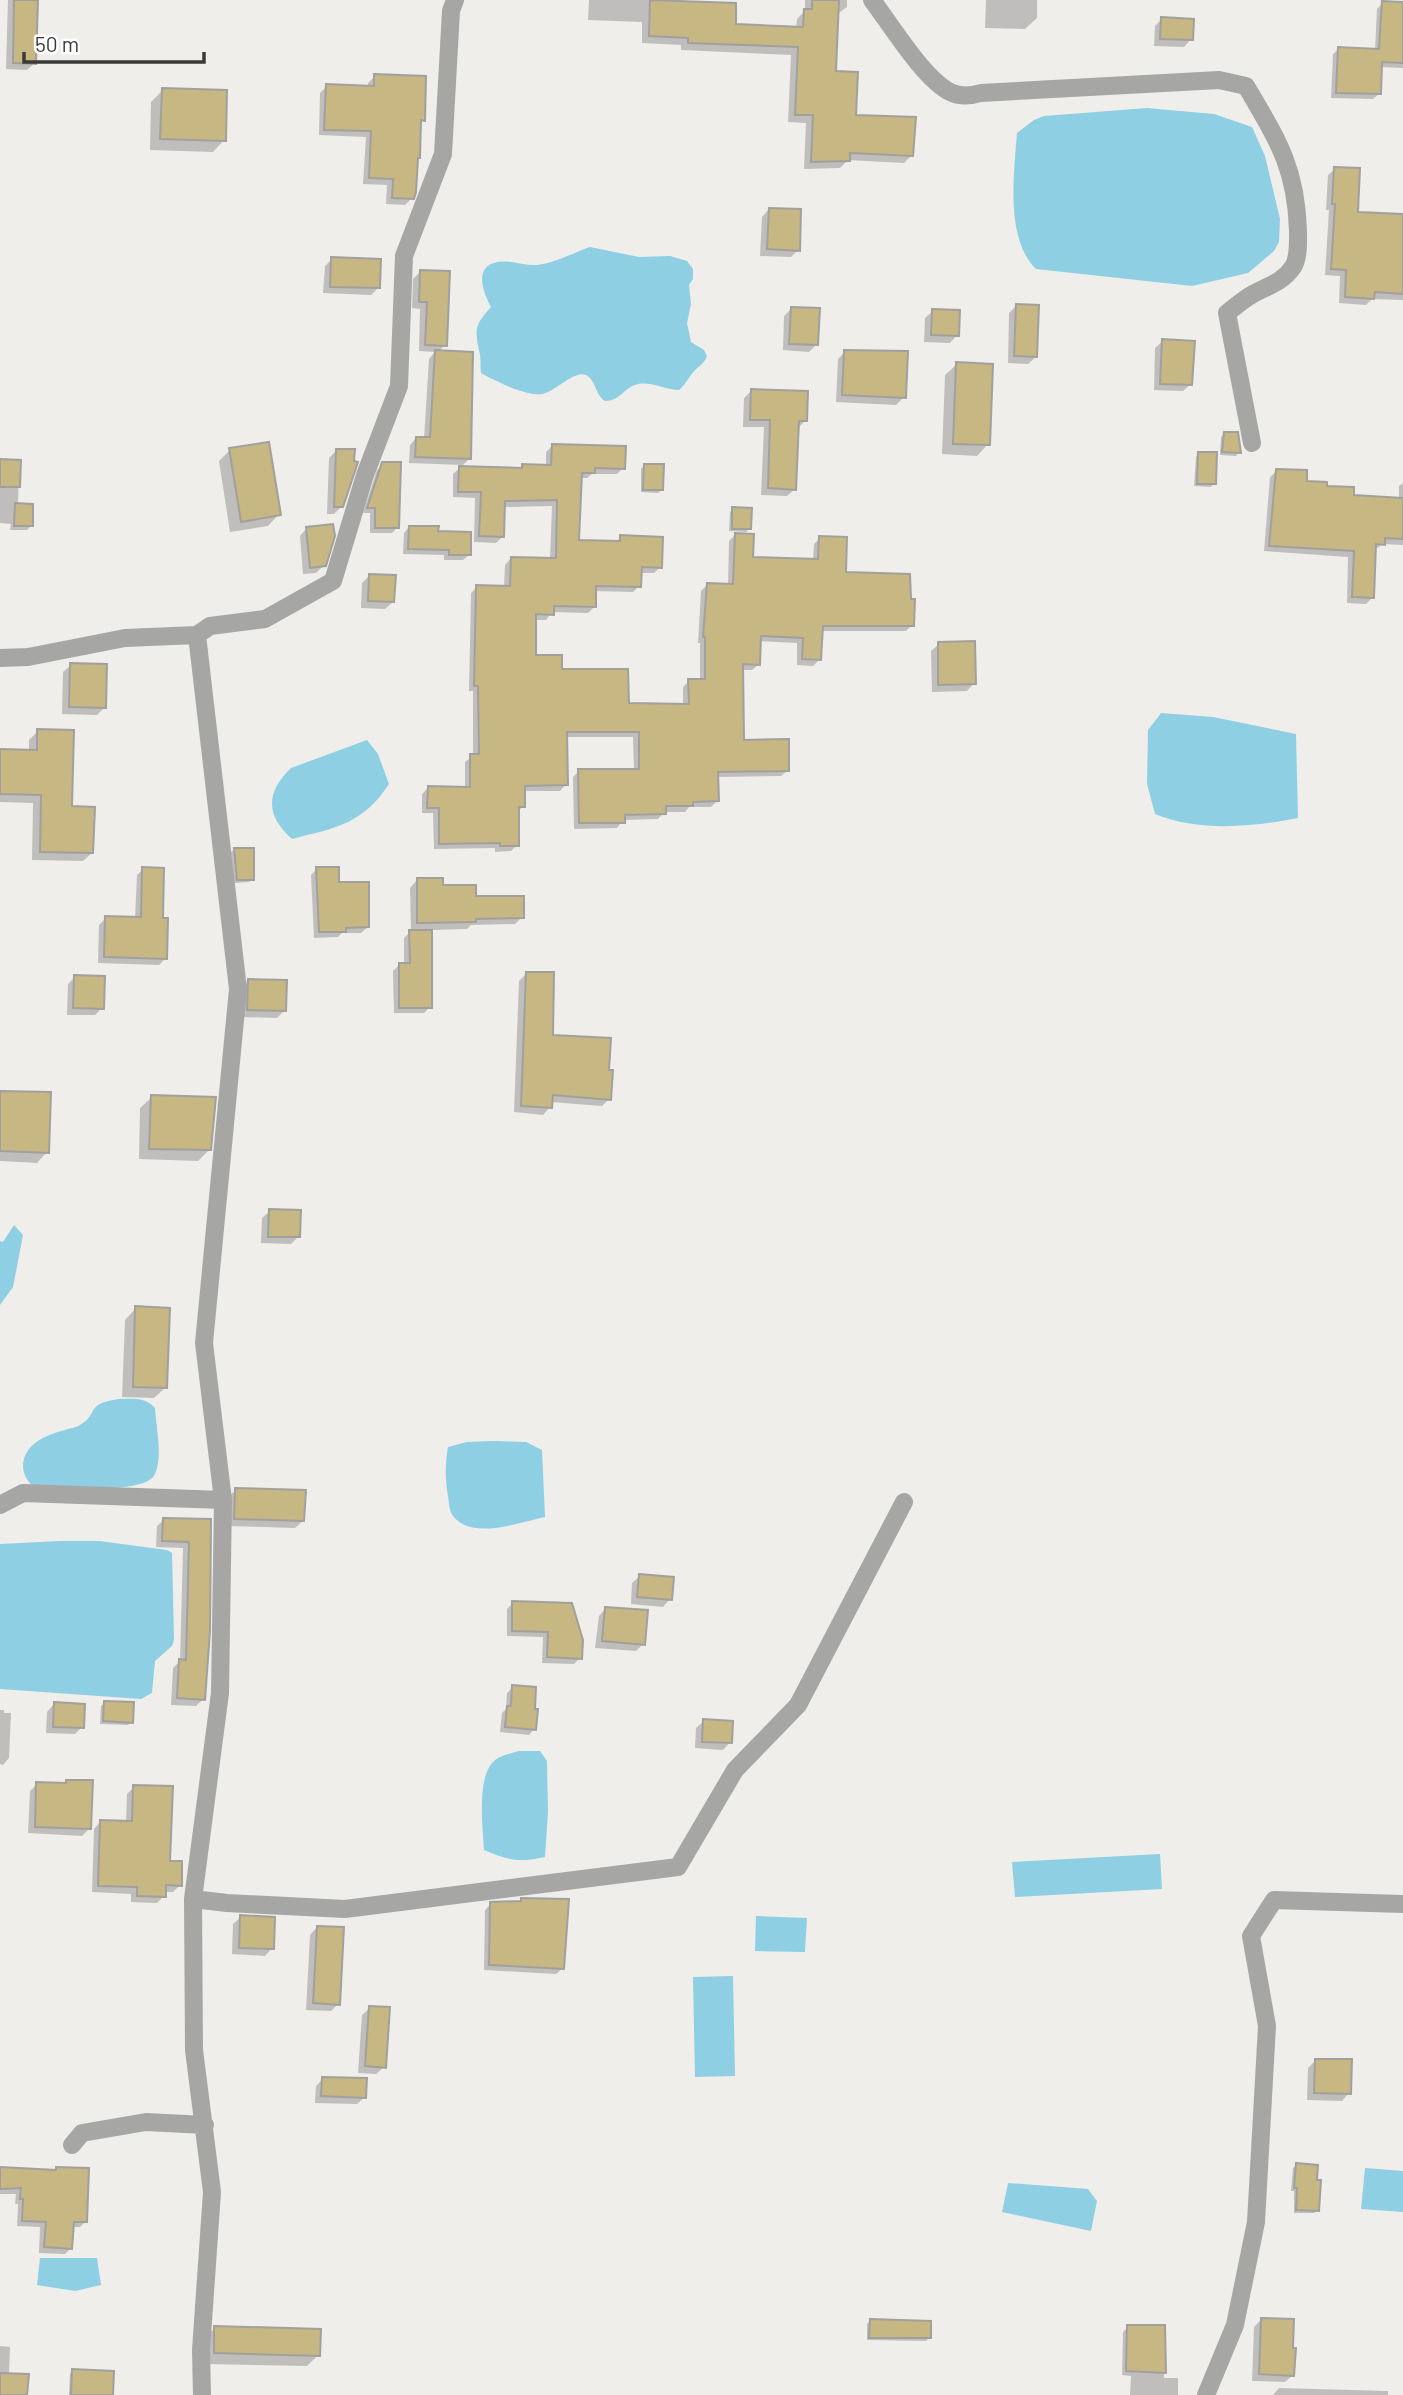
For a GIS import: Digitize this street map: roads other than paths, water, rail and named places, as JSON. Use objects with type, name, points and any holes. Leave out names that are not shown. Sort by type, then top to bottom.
[{"type":"street","points":[[0,658],[29,657],[125,638],[197,635],[210,626],[265,619],[333,581],[365,475],[399,386],[404,256],[443,154],[451,11],[455,0]]},
{"type":"street","points":[[872,0],[926,71],[950,92],[968,97],[981,93],[1219,80],[1246,86],[1280,143],[1290,172],[1297,201],[1298,243],[1295,265],[1280,281],[1251,295],[1227,313],[1252,443]]},
{"type":"street","points":[[197,635],[239,989],[204,1343],[223,1500],[220,1692],[193,1899],[194,2050],[212,2192],[201,2350],[202,2395]]},
{"type":"street","points":[[0,1505],[23,1493],[223,1500]]},
{"type":"street","points":[[193,1899],[345,1909],[678,1867],[735,1770],[798,1705],[904,1502]]},
{"type":"street","points":[[1206,2395],[1235,2325],[1256,2222],[1266,2026],[1251,1936],[1274,1900],[1403,1904]]},
{"type":"street","points":[[72,2145],[82,2133],[146,2122],[205,2125]]},
{"type":"water","points":[[1147,108],[1214,114],[1252,127],[1265,156],[1280,219],[1279,242],[1274,251],[1248,273],[1192,286],[1036,269],[1026,256],[1016,223],[1014,186],[1017,133],[1044,116]]},
{"type":"water","points":[[590,247],[639,257],[670,256],[687,261],[693,269],[693,279],[689,285],[691,304],[687,323],[691,342],[704,350],[707,356],[679,390],[640,384],[614,399],[605,401],[586,375],[581,374],[547,392],[536,394],[511,387],[481,373],[477,329],[491,307],[483,287],[485,269],[498,262],[544,264]]},
{"type":"water","points":[[1161,713],[1213,717],[1296,734],[1298,818],[1263,824],[1207,826],[1171,820],[1155,814],[1147,784],[1148,730]]},
{"type":"water","points":[[367,740],[378,754],[389,784],[369,808],[358,816],[335,827],[292,839],[283,830],[273,812],[273,795],[283,777],[291,768]]},
{"type":"water","points":[[14,1225],[23,1235],[13,1287],[0,1305],[0,1241],[3,1242]]},
{"type":"water","points":[[119,1399],[143,1400],[155,1408],[159,1459],[155,1474],[148,1481],[135,1485],[99,1488],[31,1484],[23,1467],[31,1447],[50,1435],[86,1421],[101,1403]]},
{"type":"water","points":[[467,1442],[526,1442],[542,1450],[545,1517],[484,1529],[461,1523],[453,1516],[446,1484],[448,1447]]},
{"type":"water","points":[[99,1541],[167,1550],[172,1553],[174,1640],[172,1646],[155,1661],[152,1693],[141,1699],[0,1689],[0,1544]]},
{"type":"water","points":[[519,1751],[540,1751],[547,1761],[545,1857],[528,1860],[507,1858],[484,1850],[482,1800],[486,1775],[498,1758]]},
{"type":"water","points":[[1160,1854],[1162,1889],[1015,1897],[1012,1862]]},
{"type":"water","points":[[756,1916],[807,1918],[805,1952],[755,1951]]},
{"type":"water","points":[[733,1976],[735,2076],[695,2077],[693,1977]]},
{"type":"water","points":[[1365,2168],[1403,2171],[1403,2212],[1361,2209]]},
{"type":"water","points":[[1008,2183],[1088,2189],[1097,2201],[1091,2231],[1002,2212]]},
{"type":"water","points":[[40,2258],[97,2258],[101,2285],[75,2291],[37,2285]]}]
